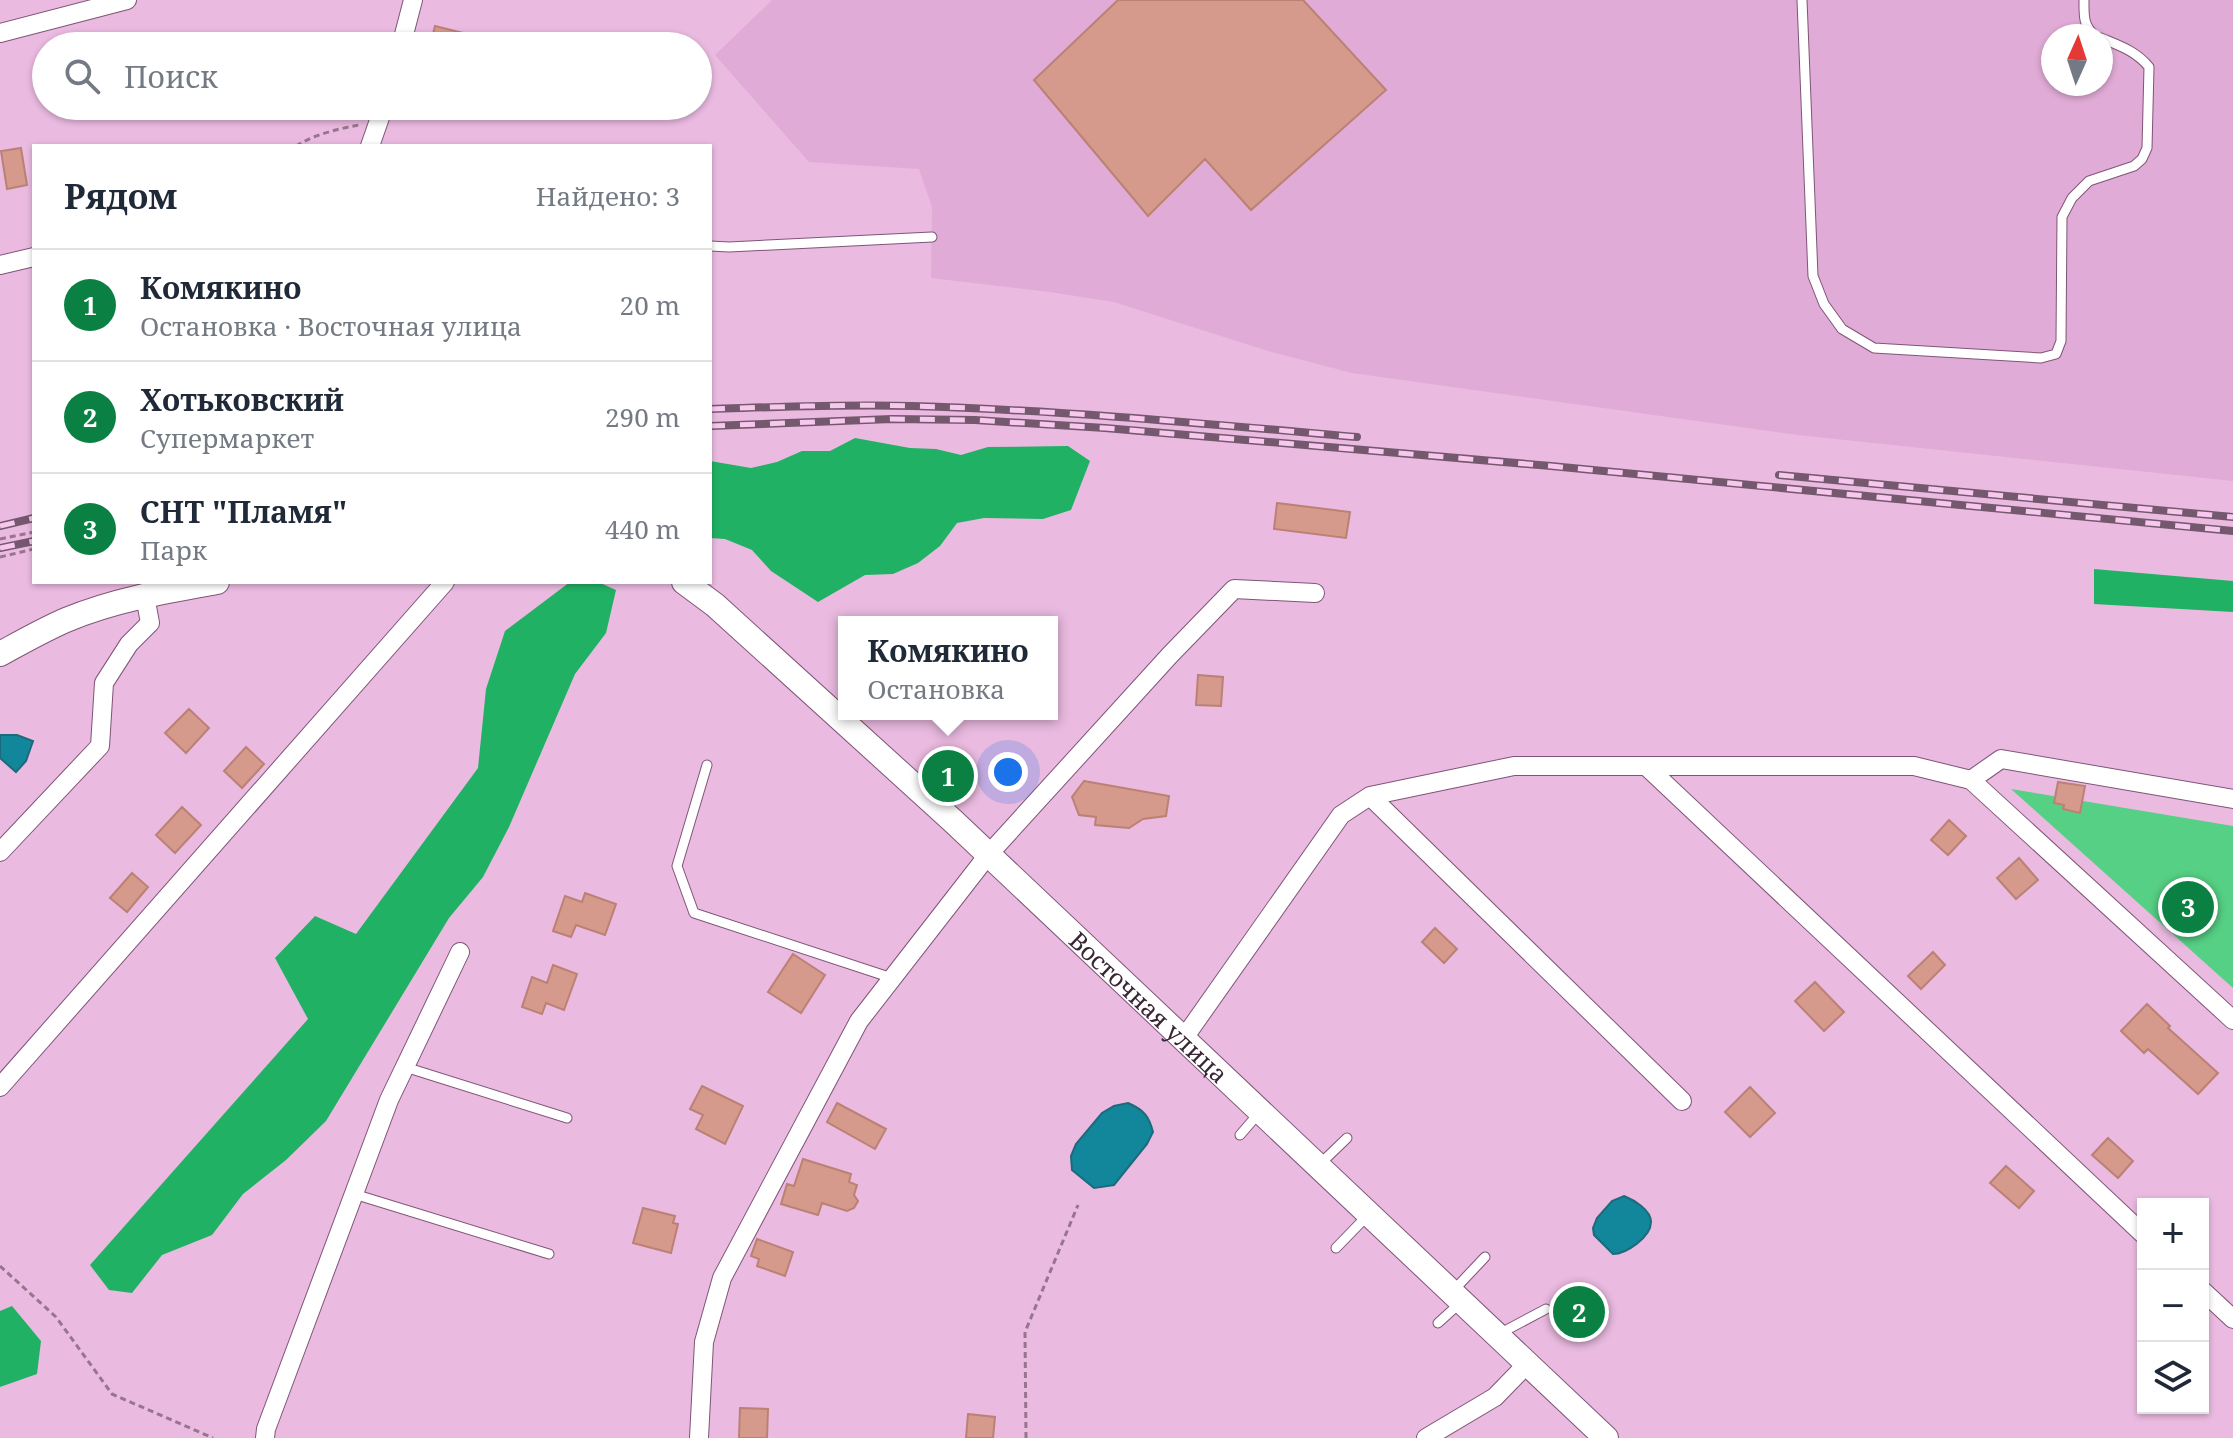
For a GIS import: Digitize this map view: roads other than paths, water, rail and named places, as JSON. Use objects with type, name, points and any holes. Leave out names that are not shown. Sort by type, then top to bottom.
[{"type":"main road","points":[[0,654],[69,619],[145,596],[207,584]]},
{"type":"main road","name":"Восточная улица","points":[[687,584],[715,605],[838,718]]},
{"type":"main road","name":"Восточная улица","points":[[841,720],[1262,1110],[1606,1438]]},
{"type":"street","points":[[0,33],[127,0]]},
{"type":"street","points":[[405,32],[413,0]]},
{"type":"street","points":[[371,144],[379,120]]},
{"type":"street","points":[[0,265],[32,257]]},
{"type":"street","points":[[0,1087],[443,584]]},
{"type":"street","points":[[699,1438],[704,1342],[722,1278],[859,1021],[988,855],[1159,666],[1234,589],[1315,593]]},
{"type":"street","points":[[0,852],[100,746],[104,683],[129,644],[150,623],[145,596]]},
{"type":"street","points":[[1971,780],[2001,759],[2233,799]]},
{"type":"street","points":[[1184,1038],[1341,815],[1370,796],[1514,766],[1914,766],[1971,780],[2233,1020]]},
{"type":"street","points":[[1646,766],[2137,1228]]},
{"type":"street","points":[[1370,796],[1682,1101]]},
{"type":"street","points":[[265,1438],[389,1100],[460,952]]},
{"type":"street","points":[[2209,1297],[2233,1319]]},
{"type":"street","points":[[1426,1438],[1495,1397],[1528,1363]]},
{"type":"lane","points":[[1802,0],[1813,276],[1824,304],[1842,329],[1874,348],[2041,358],[2056,354],[2061,341],[2062,217],[2072,198],[2089,181],[2134,166],[2147,148],[2149,67],[2127,48],[2113,43]]},
{"type":"lane","points":[[2084,0],[2085,24]]},
{"type":"lane","points":[[712,246],[932,237]]},
{"type":"lane","points":[[707,765],[677,866],[694,913],[892,978]]},
{"type":"lane","points":[[405,1067],[567,1118]]},
{"type":"lane","points":[[1240,1135],[1262,1110]]},
{"type":"lane","points":[[1319,1165],[1347,1138]]},
{"type":"lane","points":[[354,1194],[549,1254]]},
{"type":"lane","points":[[1336,1248],[1370,1213]]},
{"type":"lane","points":[[1438,1323],[1485,1257]]},
{"type":"lane","points":[[1498,1334],[1546,1309]]},
{"type":"water","points":[[0,735],[17,735],[33,741],[26,761],[16,772],[0,758]]},
{"type":"water","points":[[1128,1103],[1145,1114],[1153,1132],[1114,1185],[1094,1188],[1072,1170],[1071,1156],[1076,1144],[1102,1113]]},
{"type":"water","points":[[1624,1196],[1645,1210],[1650,1218],[1650,1228],[1637,1244],[1613,1254],[1594,1235],[1593,1228],[1597,1218],[1612,1201]]},
{"type":"railway","points":[[712,409],[862,405],[968,408],[1357,437]]},
{"type":"railway","points":[[712,426],[892,419],[975,420],[1105,428],[1551,466],[2233,531]]},
{"type":"railway","points":[[1779,475],[2233,517]]},
{"type":"railway","points":[[0,526],[32,518]]},
{"type":"railway","points":[[0,548],[32,541]]},
{"type":"place","name":"Комякино","points":[[948,776]]},
{"type":"place","name":"СНТ \"Пламя\"","points":[[2188,907]]},
{"type":"place","name":"Хотьковский","points":[[1579,1312]]}]
